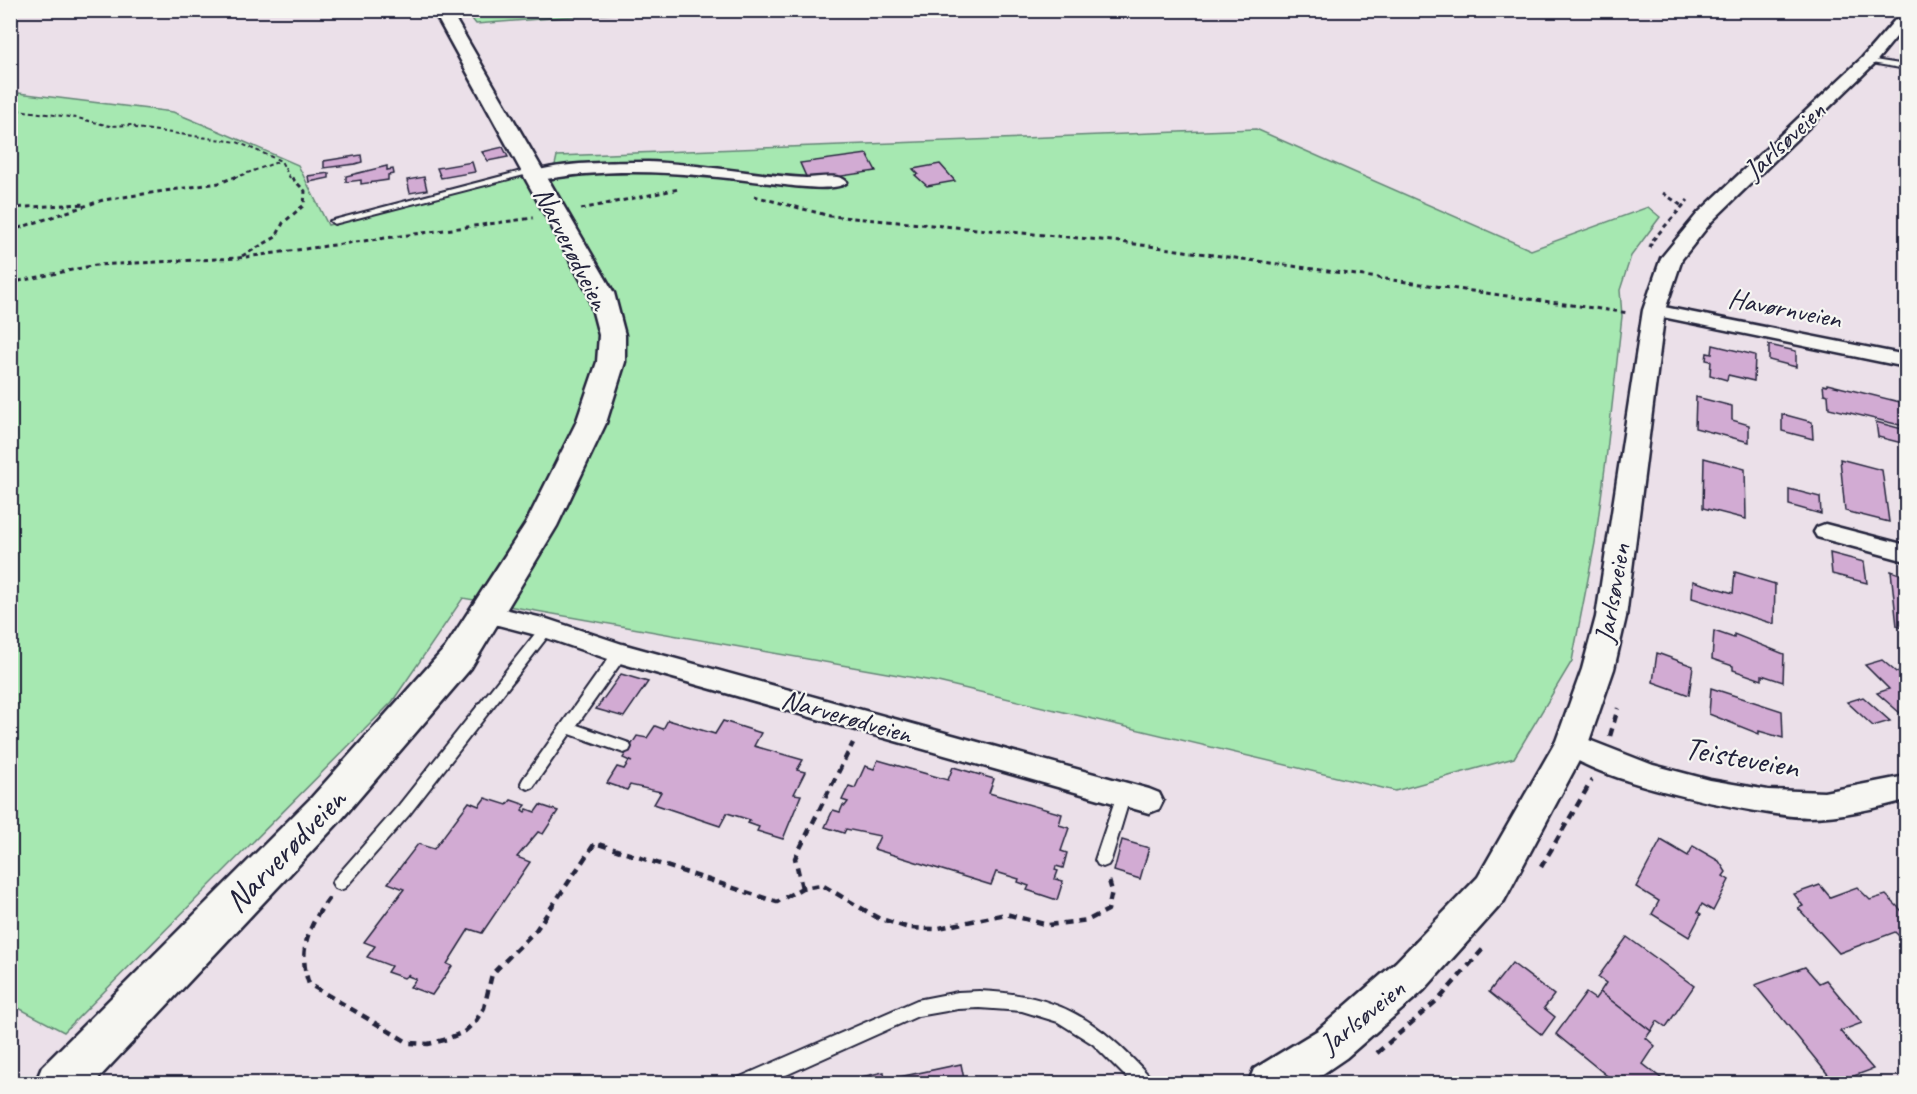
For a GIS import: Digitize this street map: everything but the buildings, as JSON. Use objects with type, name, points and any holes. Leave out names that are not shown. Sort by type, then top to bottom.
[{"type":"main road","name":"Narverødveien","points":[[70,1080],[377,753],[458,658],[488,614],[541,526],[591,423],[611,362],[612,335],[601,293],[567,212],[534,173],[448,14]]},
{"type":"street","name":"Jarlsøveien","points":[[1269,1083],[1332,1044],[1410,976],[1491,889],[1572,744],[1598,669],[1611,617],[1642,311],[1672,258],[1688,236],[1740,182],[1868,61],[1906,16]]},
{"type":"street","name":"Narverødveien","points":[[534,173],[609,167],[712,171],[786,182],[839,182]]},
{"type":"street","name":"Havørnveien","points":[[1642,311],[1906,361]]},
{"type":"street","points":[[1825,532],[1906,554]]},
{"type":"street","name":"Narverødveien","points":[[488,614],[547,628],[620,652],[1149,801]]},
{"type":"street","name":"Teisteveien","points":[[1572,744],[1614,763],[1704,790],[1799,805],[1868,798],[1906,788]]},
{"type":"lane","points":[[1868,61],[1906,67]]},
{"type":"lane","points":[[334,221],[534,173]]},
{"type":"lane","name":"Narverødveien","points":[[340,883],[404,810],[547,628]]},
{"type":"lane","points":[[528,783],[620,652]]},
{"type":"lane","points":[[567,727],[624,747]]},
{"type":"lane","points":[[1103,860],[1124,794]]},
{"type":"lane","points":[[744,1083],[917,1008],[945,1000],[980,999],[1028,1005],[1055,1012],[1080,1025],[1114,1050],[1145,1083]]},
{"type":"path","points":[[448,14],[566,10]]},
{"type":"path","points":[[10,109],[77,118],[110,126],[133,125],[136,128],[237,142],[280,161],[293,182],[305,191],[304,206],[283,223],[276,237],[238,258]]},
{"type":"path","points":[[10,231],[92,203],[132,194],[219,183],[280,161]]},
{"type":"path","points":[[10,283],[96,265],[156,260],[238,258],[567,212],[681,189]]},
{"type":"path","points":[[744,192],[762,200],[830,216],[1113,241],[1642,311]]},
{"type":"path","points":[[1664,193],[1682,206]]},
{"type":"path","points":[[10,208],[92,203]]},
{"type":"path","points":[[802,888],[795,858],[864,721]]},
{"type":"path","points":[[340,883],[312,921],[303,947],[303,972],[309,984],[409,1042],[428,1044],[464,1032],[475,1022],[484,1008],[492,974],[536,930],[595,843],[777,902],[802,888],[822,885],[878,918],[909,928],[934,929],[1006,914],[1048,925],[1088,920],[1108,910],[1112,891],[1103,860]]},
{"type":"green space","points":[[466,11],[642,11],[476,24]]},
{"type":"green space","points":[[10,92],[173,112],[226,134],[298,165],[328,225],[555,165],[557,156],[1256,129],[1531,250],[1648,207],[1660,217],[1631,256],[1620,290],[1622,316],[1606,460],[1595,543],[1572,661],[1514,758],[1395,791],[938,682],[463,598],[392,702],[64,1032],[11,1004]]}]
